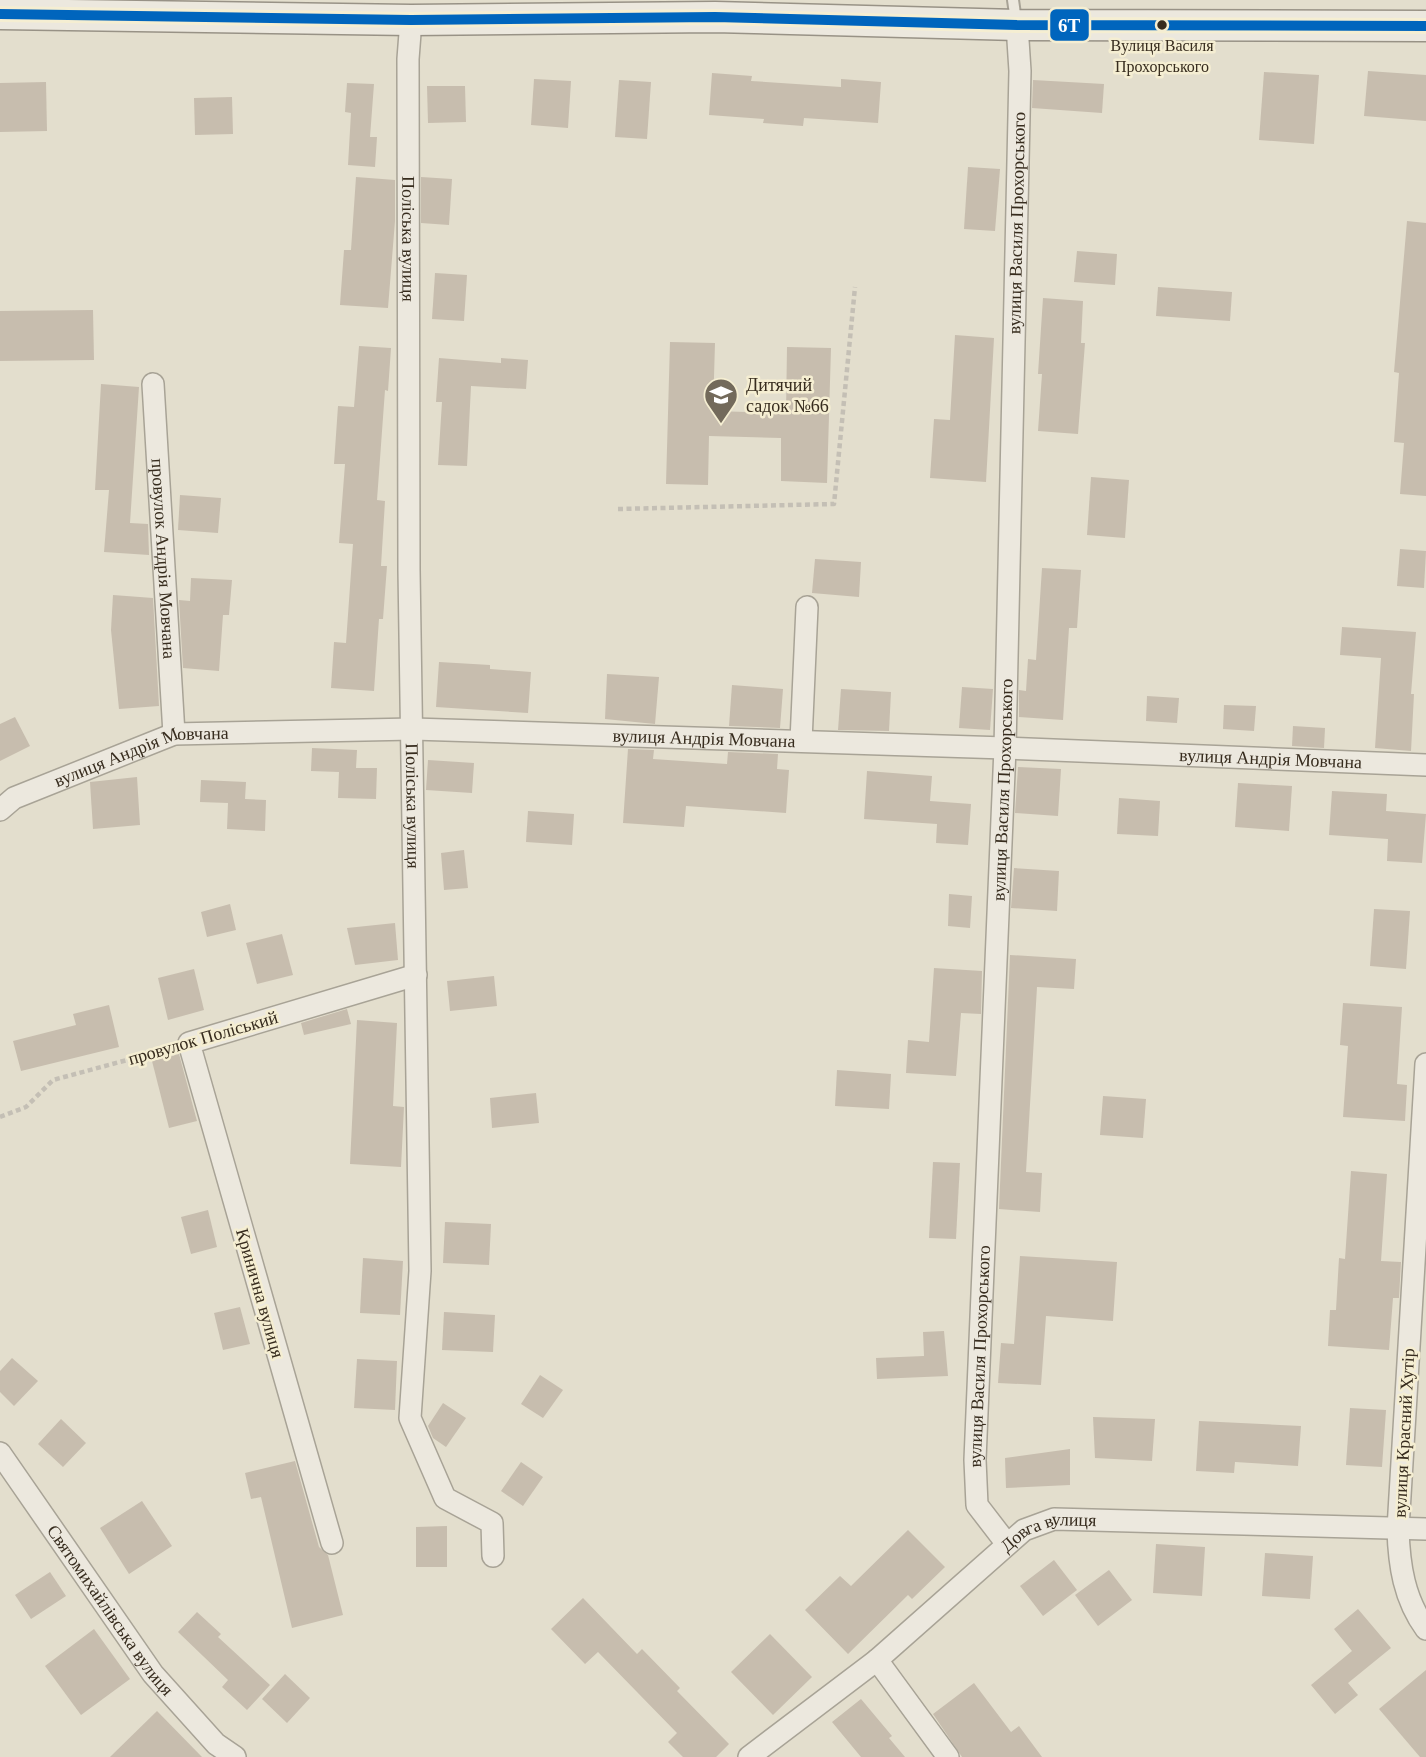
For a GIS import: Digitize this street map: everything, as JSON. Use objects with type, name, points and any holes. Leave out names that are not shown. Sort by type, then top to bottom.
[{"type":"main road","points":[[0,14],[63,7],[411,20],[1015,12],[1426,26]]},
{"type":"street","name":"вулиця Василя Прохорського","points":[[1007,1544],[977,1505],[975,1460],[1005,748],[1019,96],[1015,12]]},
{"type":"street","name":"Поліська вулиця","points":[[411,20],[408,59],[409,570],[420,1271],[410,1418],[445,1498],[492,1523],[493,1556]]},
{"type":"street","name":"провулок Андрія Мовчана","points":[[153,384],[174,734]]},
{"type":"street","points":[[801,741],[807,607]]},
{"type":"street","name":"вулиця Андрія Мовчана","points":[[0,810],[14,798],[174,734],[413,729],[1426,765]]},
{"type":"street","name":"провулок Поліський","points":[[189,1043],[416,975]]},
{"type":"street","name":"Кринична вулиця","points":[[189,1043],[332,1543]]},
{"type":"street","name":"вулиця Красний Хутір","points":[[1426,1064],[1398,1529],[1399,1557],[1405,1590],[1426,1629]]},
{"type":"street","name":"Святомихайлівська вулиця","points":[[0,1453],[153,1674],[216,1744],[235,1757]]},
{"type":"street","name":"Довга вулиця","points":[[749,1757],[877,1660],[1024,1530],[1054,1519],[1426,1529]]},
{"type":"street","points":[[877,1660],[948,1757]]},
{"type":"path","points":[[618,509],[834,504],[855,287]]},
{"type":"path","name":"провулок Поліський","points":[[0,1117],[26,1107],[53,1080],[189,1043]]},
{"type":"building","points":[[1368,71],[1426,75],[1426,121],[1364,116]]},
{"type":"building","points":[[1264,72],[1319,75],[1314,144],[1259,140]]},
{"type":"building","points":[[712,73],[752,76],[751,81],[841,87],[841,79],[881,82],[878,123],[804,118],[803,126],[763,123],[764,119],[709,115]]},
{"type":"building","points":[[534,79],[571,81],[568,128],[531,125]]},
{"type":"building","points":[[619,80],[651,82],[647,139],[615,137]]},
{"type":"building","points":[[1033,80],[1104,84],[1102,113],[1032,108]]},
{"type":"building","points":[[46,82],[47,131],[0,132],[0,83]]},
{"type":"building","points":[[347,83],[374,84],[370,137],[377,137],[375,167],[348,165],[351,113],[345,112]]},
{"type":"building","points":[[427,86],[465,86],[466,122],[428,123]]},
{"type":"building","points":[[232,97],[233,134],[195,135],[194,98]]},
{"type":"building","points":[[968,167],[1000,169],[995,231],[964,229]]},
{"type":"building","points":[[356,177],[395,180],[395,221],[388,308],[340,305],[344,250],[351,250]]},
{"type":"building","points":[[421,177],[452,179],[449,225],[421,223]]},
{"type":"building","points":[[1407,221],[1426,223],[1426,496],[1400,494],[1404,443],[1394,442],[1399,373],[1394,372]]},
{"type":"building","points":[[1077,251],[1117,254],[1115,285],[1074,282]]},
{"type":"building","points":[[435,273],[467,275],[464,321],[432,319]]},
{"type":"building","points":[[1158,287],[1232,292],[1230,321],[1156,316]]},
{"type":"building","points":[[1043,298],[1083,301],[1081,343],[1085,343],[1078,434],[1038,431],[1042,374],[1038,374]]},
{"type":"building","points":[[93,310],[94,360],[0,361],[0,311]]},
{"type":"building","points":[[955,335],[994,338],[986,482],[930,478],[934,419],[950,420]]},
{"type":"building","points":[[670,342],[715,343],[713,411],[786,413],[787,347],[831,348],[827,483],[781,481],[781,438],[709,436],[708,485],[666,484]]},
{"type":"building","points":[[359,346],[391,348],[388,391],[385,390],[377,500],[385,501],[381,566],[387,566],[383,619],[379,619],[374,691],[331,688],[334,642],[346,643],[353,544],[339,543],[345,464],[334,464],[338,406],[354,407]]},
{"type":"building","points":[[439,358],[501,363],[501,358],[528,360],[526,389],[471,386],[467,466],[438,465],[442,402],[436,402]]},
{"type":"building","points":[[101,384],[139,387],[130,523],[148,524],[149,555],[104,552],[109,490],[95,490]]},
{"type":"building","points":[[1091,477],[1129,480],[1125,538],[1087,535]]},
{"type":"building","points":[[180,495],[221,498],[218,533],[178,530]]},
{"type":"building","points":[[1400,549],[1426,551],[1424,588],[1397,586]]},
{"type":"building","points":[[815,559],[861,562],[859,597],[812,593]]},
{"type":"building","points":[[1042,568],[1081,570],[1077,628],[1069,628],[1063,720],[1019,717],[1019,690],[1026,691],[1028,659],[1036,660]]},
{"type":"building","points":[[191,578],[232,580],[229,615],[223,615],[219,671],[183,668],[179,600],[190,601]]},
{"type":"building","points":[[113,595],[153,598],[159,706],[119,709],[111,630]]},
{"type":"building","points":[[1342,627],[1416,632],[1411,694],[1414,694],[1411,751],[1375,748],[1381,658],[1340,655]]},
{"type":"building","points":[[439,662],[490,665],[490,669],[531,672],[528,713],[436,707]]},
{"type":"building","points":[[607,674],[659,677],[655,724],[605,719]]},
{"type":"building","points":[[732,685],[783,689],[780,728],[729,726]]},
{"type":"building","points":[[962,687],[993,689],[990,730],[959,728]]},
{"type":"building","points":[[841,689],[891,692],[889,731],[838,730]]},
{"type":"building","points":[[1147,696],[1179,698],[1177,723],[1146,721]]},
{"type":"building","points":[[1224,705],[1256,706],[1254,731],[1223,729]]},
{"type":"building","points":[[15,717],[30,746],[0,761],[0,724]]},
{"type":"building","points":[[1293,726],[1325,728],[1324,748],[1292,746]]},
{"type":"building","points":[[312,748],[357,750],[356,768],[377,768],[376,799],[338,798],[339,772],[311,771]]},
{"type":"building","points":[[628,749],[654,750],[653,759],[727,764],[728,752],[778,754],[777,769],[789,770],[786,813],[686,806],[684,827],[623,823]]},
{"type":"building","points":[[428,760],[474,763],[472,793],[426,790]]},
{"type":"building","points":[[1018,767],[1061,769],[1058,816],[1015,813]]},
{"type":"building","points":[[867,771],[932,776],[930,801],[971,804],[968,845],[936,843],[937,824],[864,819]]},
{"type":"building","points":[[137,777],[140,825],[93,829],[90,782]]},
{"type":"building","points":[[201,780],[246,782],[245,799],[266,800],[265,831],[227,829],[228,803],[200,802]]},
{"type":"building","points":[[1238,783],[1292,786],[1289,831],[1235,827]]},
{"type":"building","points":[[1332,791],[1387,794],[1386,811],[1426,814],[1422,863],[1387,861],[1388,839],[1329,835]]},
{"type":"building","points":[[1119,798],[1160,801],[1158,836],[1117,834]]},
{"type":"building","points":[[528,811],[574,814],[572,845],[526,842]]},
{"type":"building","points":[[464,850],[468,888],[444,890],[441,853]]},
{"type":"building","points":[[1014,868],[1059,871],[1057,911],[1011,908]]},
{"type":"building","points":[[949,894],[972,896],[970,928],[948,926]]},
{"type":"building","points":[[230,904],[236,930],[207,937],[201,912]]},
{"type":"building","points":[[1374,909],[1410,911],[1406,969],[1370,966]]},
{"type":"building","points":[[395,923],[398,960],[355,965],[347,928]]},
{"type":"building","points":[[282,934],[293,975],[257,984],[246,943]]},
{"type":"building","points":[[1010,955],[1076,959],[1074,989],[1037,987],[1026,1172],[1042,1173],[1040,1212],[999,1209]]},
{"type":"building","points":[[934,968],[982,971],[981,1014],[961,1013],[956,1076],[906,1073],[908,1040],[929,1042]]},
{"type":"building","points":[[194,969],[204,1010],[168,1020],[158,978]]},
{"type":"building","points":[[494,976],[497,1006],[450,1011],[447,981]]},
{"type":"building","points":[[1343,1003],[1402,1007],[1397,1084],[1407,1085],[1405,1121],[1343,1117],[1348,1046],[1340,1045]]},
{"type":"building","points":[[109,1005],[119,1047],[21,1071],[13,1041],[76,1025],[73,1014]]},
{"type":"building","points":[[347,1009],[351,1024],[304,1035],[301,1023]]},
{"type":"building","points":[[357,1020],[397,1023],[393,1106],[404,1107],[401,1167],[350,1164]]},
{"type":"building","points":[[179,1054],[197,1121],[169,1128],[152,1061]]},
{"type":"building","points":[[837,1070],[891,1074],[889,1109],[835,1106]]},
{"type":"building","points":[[536,1093],[539,1123],[492,1128],[490,1098]]},
{"type":"building","points":[[1103,1096],[1146,1099],[1143,1138],[1100,1135]]},
{"type":"building","points":[[933,1162],[960,1163],[956,1239],[929,1238]]},
{"type":"building","points":[[1351,1171],[1387,1174],[1381,1261],[1401,1262],[1399,1298],[1393,1298],[1389,1350],[1328,1346],[1330,1310],[1336,1310],[1339,1258],[1345,1259]]},
{"type":"building","points":[[208,1210],[217,1247],[191,1254],[181,1217]]},
{"type":"building","points":[[445,1222],[491,1224],[489,1265],[443,1263]]},
{"type":"building","points":[[1020,1256],[1117,1262],[1113,1321],[1046,1316],[1041,1385],[998,1383],[1001,1343],[1014,1344]]},
{"type":"building","points":[[363,1258],[403,1261],[400,1315],[360,1313]]},
{"type":"building","points":[[240,1307],[250,1344],[223,1350],[214,1313]]},
{"type":"building","points":[[444,1312],[495,1315],[493,1352],[442,1350]]},
{"type":"building","points":[[944,1331],[948,1376],[877,1379],[876,1358],[924,1356],[923,1332]]},
{"type":"building","points":[[12,1358],[38,1381],[14,1406],[0,1392],[0,1371]]},
{"type":"building","points":[[357,1359],[397,1361],[395,1410],[354,1408]]},
{"type":"building","points":[[540,1375],[563,1390],[543,1418],[521,1404]]},
{"type":"building","points":[[443,1403],[466,1418],[446,1447],[433,1438],[428,1426]]},
{"type":"building","points":[[1350,1408],[1386,1410],[1382,1467],[1346,1465]]},
{"type":"building","points":[[1093,1417],[1155,1419],[1152,1461],[1095,1458]]},
{"type":"building","points":[[61,1419],[86,1443],[63,1467],[38,1444]]},
{"type":"building","points":[[1199,1421],[1301,1426],[1298,1466],[1235,1462],[1234,1473],[1196,1471]]},
{"type":"building","points":[[1070,1449],[1070,1485],[1006,1488],[1005,1458]]},
{"type":"building","points":[[295,1461],[319,1547],[328,1555],[343,1615],[292,1628],[261,1497],[251,1499],[245,1473]]},
{"type":"building","points":[[521,1462],[543,1477],[523,1506],[501,1491]]},
{"type":"building","points":[[142,1501],[172,1546],[129,1574],[100,1528]]},
{"type":"building","points":[[447,1526],[447,1567],[416,1567],[416,1527]]},
{"type":"building","points":[[908,1530],[945,1567],[912,1599],[908,1595],[848,1654],[805,1610],[840,1576],[851,1586]]},
{"type":"building","points":[[1156,1544],[1205,1547],[1202,1596],[1153,1593]]},
{"type":"building","points":[[1265,1553],[1313,1556],[1310,1599],[1262,1596]]},
{"type":"building","points":[[1054,1560],[1077,1590],[1043,1616],[1020,1586]]},
{"type":"building","points":[[1109,1570],[1132,1600],[1098,1626],[1075,1595]]},
{"type":"building","points":[[50,1572],[66,1596],[31,1619],[15,1595]]},
{"type":"building","points":[[583,1598],[637,1654],[642,1649],[680,1688],[677,1691],[729,1744],[716,1757],[683,1757],[668,1742],[677,1733],[598,1652],[585,1664],[551,1629]]},
{"type":"building","points":[[1358,1609],[1391,1648],[1348,1683],[1358,1695],[1335,1714],[1311,1685],[1352,1651],[1334,1629]]},
{"type":"building","points":[[197,1612],[221,1634],[218,1637],[270,1685],[247,1710],[222,1687],[228,1680],[178,1632]]},
{"type":"building","points":[[94,1629],[130,1679],[81,1715],[45,1666]]},
{"type":"building","points":[[770,1634],[812,1677],[773,1715],[731,1672]]},
{"type":"building","points":[[1426,1670],[1426,1757],[1420,1757],[1379,1709]]},
{"type":"building","points":[[285,1674],[310,1698],[287,1723],[262,1699]]},
{"type":"building","points":[[974,1683],[1011,1732],[1019,1726],[1042,1757],[962,1757],[933,1714]]},
{"type":"building","points":[[861,1699],[892,1736],[889,1738],[905,1757],[861,1757],[832,1722]]},
{"type":"building","points":[[157,1711],[202,1757],[110,1757]]},
{"type":"transit line","name":"6Т","points":[[0,14],[411,20],[715,17],[1017,25],[1426,26]]},
{"type":"place","name":"Вулиця Василя Прохорського","points":[[1162,25]]},
{"type":"place","name":"Дитячий садок №66","points":[[721,425]]}]
